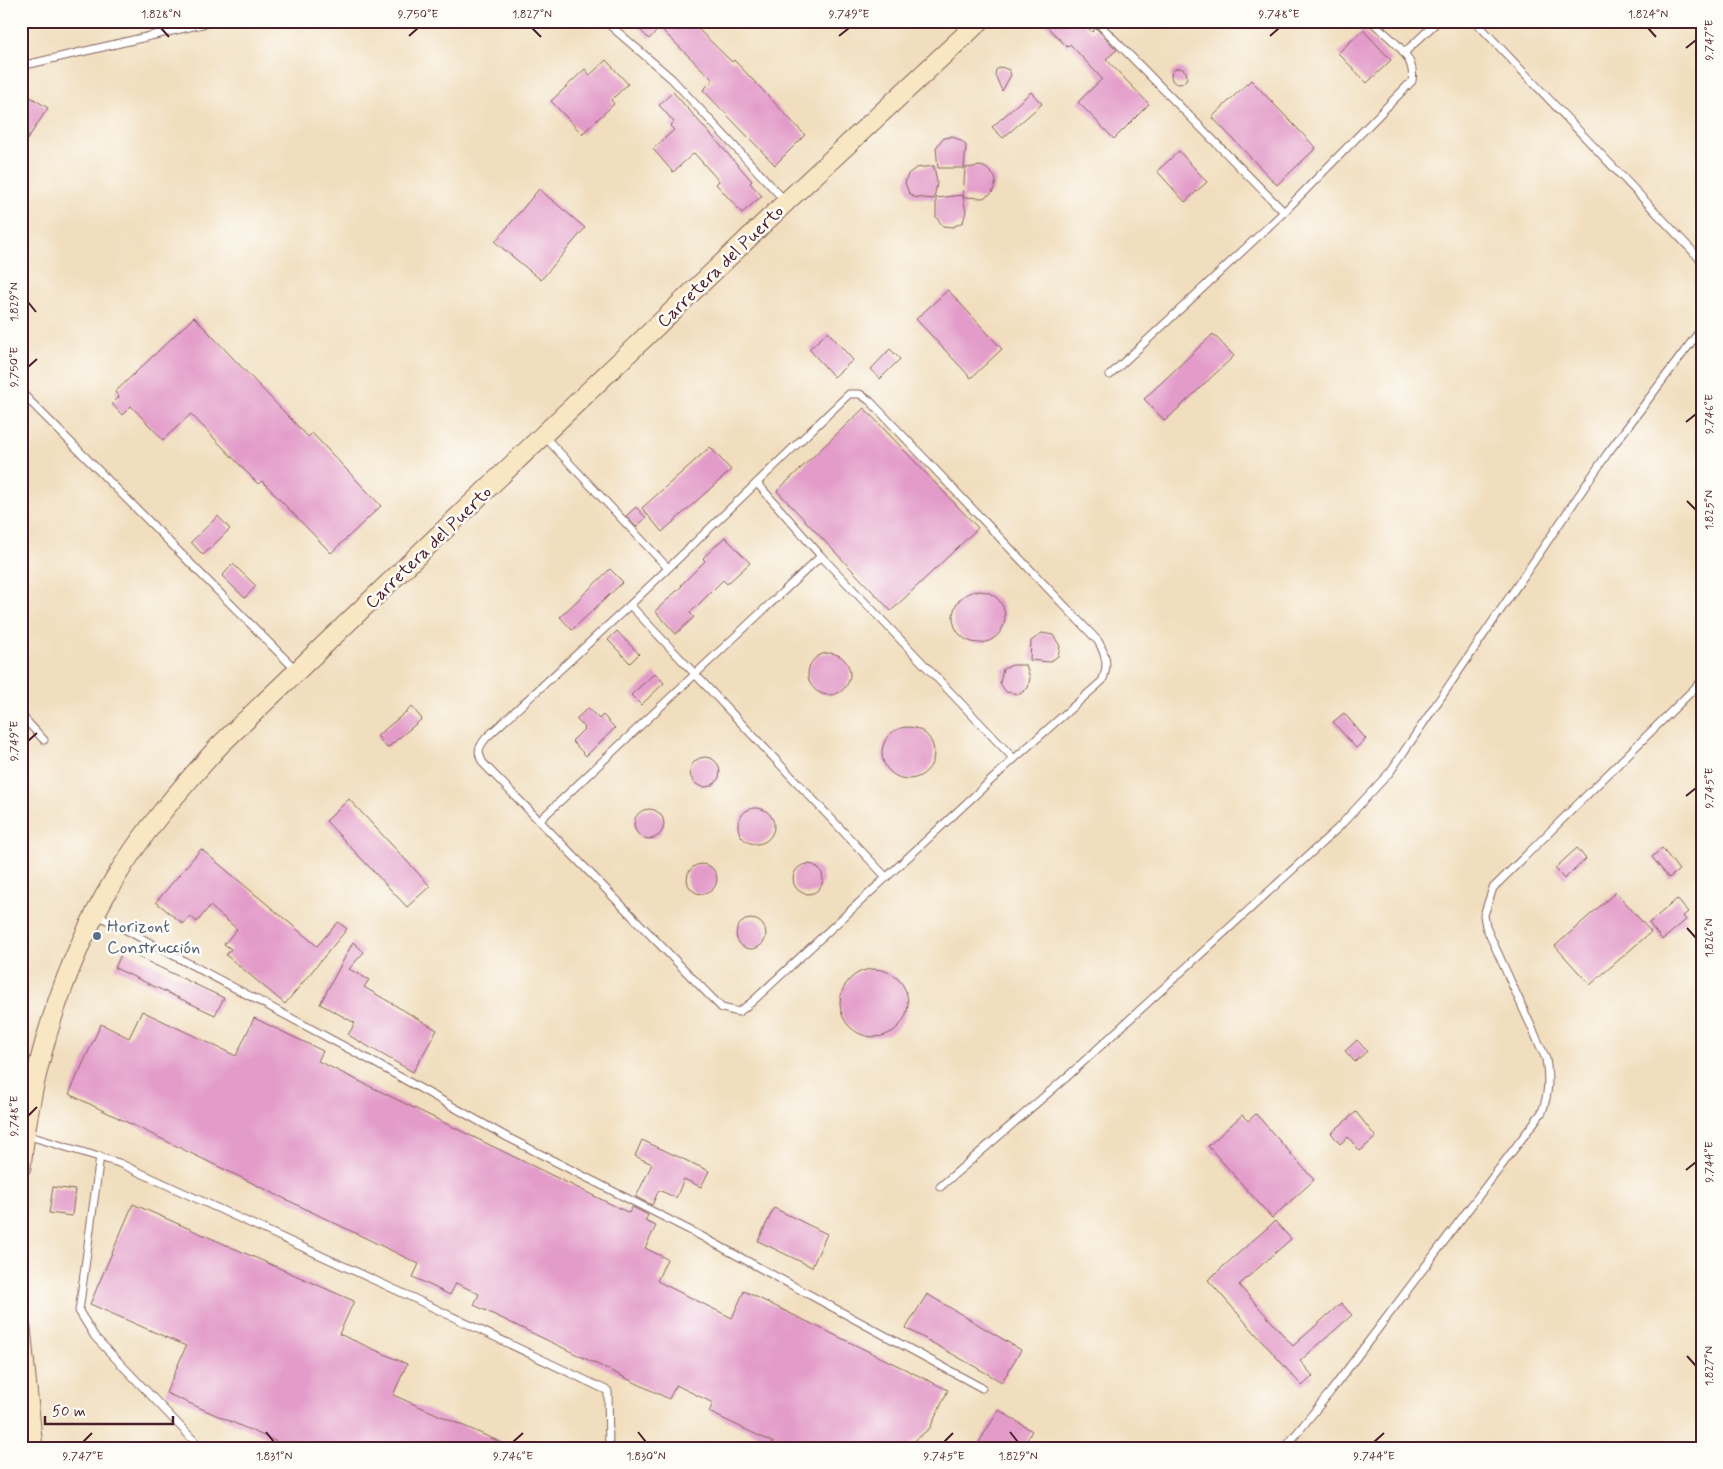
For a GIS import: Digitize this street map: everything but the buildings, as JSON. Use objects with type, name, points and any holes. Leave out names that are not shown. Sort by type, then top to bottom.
[{"type":"main road","name":"Carretera del Puerto","points":[[21,1167],[23,1134],[37,1074],[58,1005],[82,938],[114,879],[146,832],[179,790],[220,745],[786,202],[980,21]]},
{"type":"main road","points":[[21,1328],[33,1448]]},
{"type":"lane","points":[[21,66],[215,21]]},
{"type":"lane","points":[[604,21],[672,79],[786,202]]},
{"type":"lane","points":[[1096,21],[1284,212]]},
{"type":"lane","points":[[1110,375],[1284,212],[1412,81],[1414,73],[1411,62],[1371,21]]},
{"type":"lane","points":[[1404,53],[1438,21]]},
{"type":"lane","points":[[1475,21],[1702,261]]},
{"type":"lane","points":[[1696,254],[1702,249]]},
{"type":"lane","points":[[940,1187],[1069,1075],[1338,828],[1366,800],[1390,772],[1607,454],[1702,328]]},
{"type":"lane","points":[[21,392],[298,672]]},
{"type":"lane","points":[[849,394],[860,394],[870,401],[1098,641],[1105,652],[1107,671],[1102,681],[1014,759],[753,1001],[739,1012],[722,1008],[483,763],[478,754],[479,746],[630,605],[667,567],[849,394]]},
{"type":"lane","points":[[544,436],[667,567]]},
{"type":"lane","points":[[756,483],[821,556],[1014,759]]},
{"type":"lane","points":[[540,820],[821,556]]},
{"type":"lane","points":[[630,605],[886,877]]},
{"type":"lane","points":[[1285,1448],[1331,1391],[1542,1112],[1548,1096],[1549,1077],[1546,1058],[1486,927],[1484,915],[1493,888],[1702,681]]},
{"type":"lane","points":[[21,715],[44,740]]},
{"type":"lane","points":[[96,914],[366,1058],[506,1137],[699,1235],[982,1388]]},
{"type":"lane","points":[[23,1134],[119,1162],[409,1296],[608,1391],[609,1448]]},
{"type":"lane","points":[[100,1156],[79,1311],[95,1337],[201,1448]]},
{"type":"place","name":"Horizont Construcción","points":[[97,936]]}]
